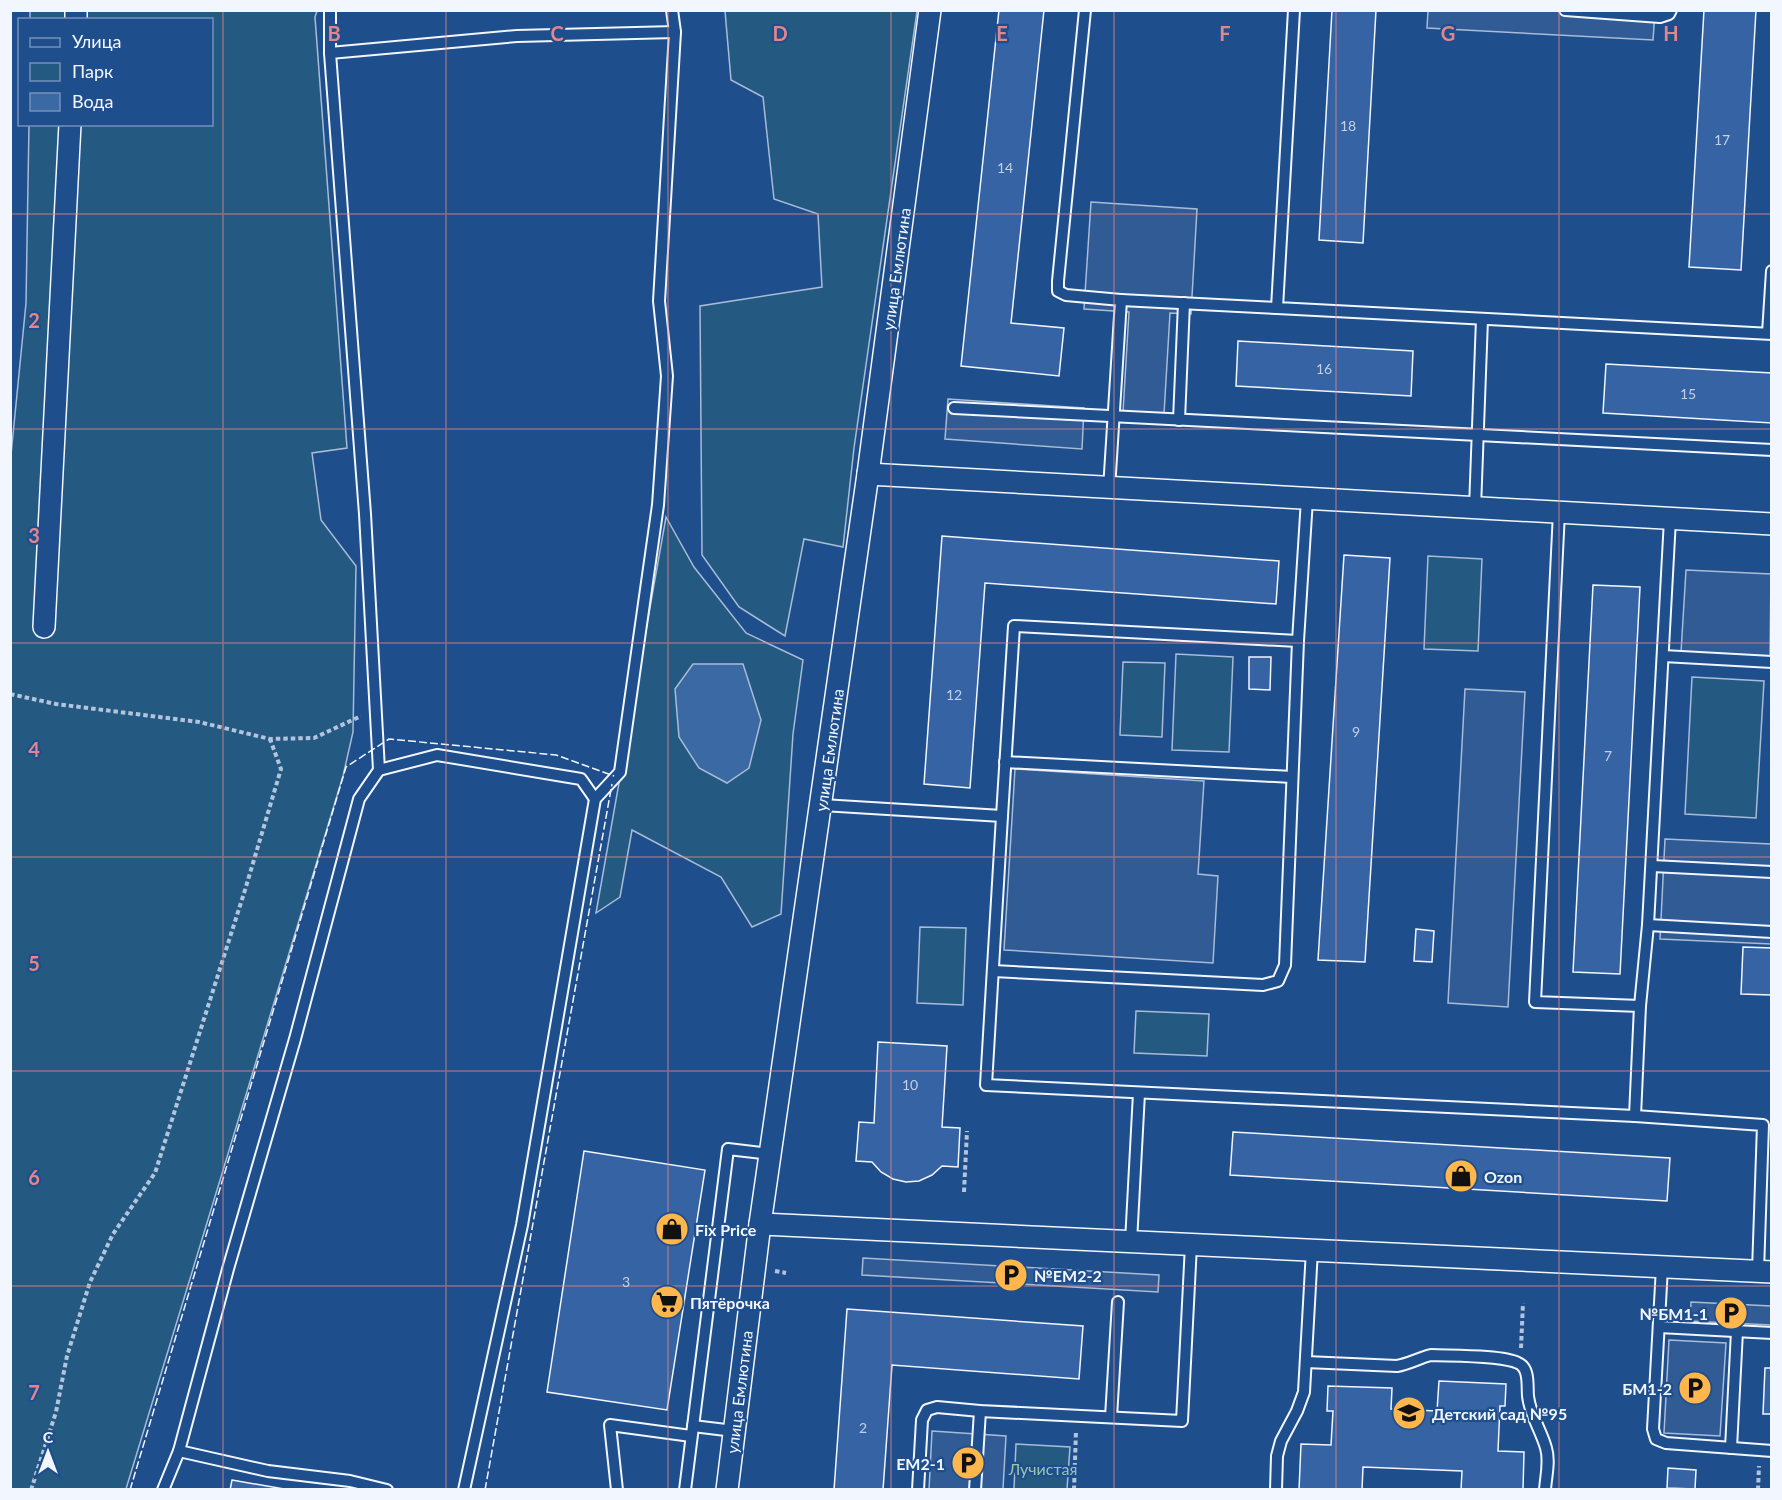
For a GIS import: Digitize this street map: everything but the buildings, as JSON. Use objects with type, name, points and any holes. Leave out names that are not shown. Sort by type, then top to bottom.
[{"type":"street","name":"улица Емлютина","points":[[727,1490],[760,1224],[822,805],[930,10]]},
{"type":"street","points":[[44,627],[70,126]]},
{"type":"street","points":[[868,474],[1772,524]]},
{"type":"street","points":[[760,1224],[1765,1272]]},
{"type":"lane","points":[[163,1490],[179,1451],[228,1269],[296,1039],[359,799],[379,770],[365,514],[330,52],[330,10]]},
{"type":"lane","points":[[464,1490],[522,1225],[595,799],[620,772],[658,505],[667,376],[659,301],[675,32],[672,10]]},
{"type":"lane","points":[[1085,10],[1058,281],[1058,291],[1066,295],[1121,300],[1770,333],[1772,271]]},
{"type":"lane","points":[[1277,308],[1294,10]]},
{"type":"lane","points":[[1564,10],[1660,17],[1669,14],[1671,10]]},
{"type":"lane","points":[[330,52],[517,36],[675,32]]},
{"type":"lane","points":[[1108,489],[1121,300]]},
{"type":"lane","points":[[1179,420],[1184,303]]},
{"type":"lane","points":[[1475,508],[1482,319]]},
{"type":"lane","points":[[954,408],[1772,450]]},
{"type":"lane","points":[[993,971],[1263,985],[1278,981],[1285,965],[1298,641],[1307,499]]},
{"type":"lane","points":[[1559,512],[1536,1002],[1640,1006]]},
{"type":"lane","points":[[1635,1116],[1640,1006],[1652,866],[1671,519]]},
{"type":"lane","points":[[1298,641],[1014,626],[986,1085],[1635,1116],[1767,1125],[1765,1272]]},
{"type":"lane","points":[[1663,656],[1772,662]]},
{"type":"lane","points":[[379,770],[437,754],[581,779],[595,799]]},
{"type":"lane","points":[[1005,762],[1292,777]]},
{"type":"lane","points":[[822,805],[1002,816]]},
{"type":"lane","points":[[1652,866],[1772,872]]},
{"type":"lane","points":[[1648,925],[1772,932]]},
{"type":"lane","points":[[1131,1242],[1139,1093]]},
{"type":"lane","points":[[685,1490],[728,1149],[771,1154]]},
{"type":"lane","points":[[918,1490],[922,1420],[927,1410],[937,1407],[1182,1421],[1191,1245]]},
{"type":"lane","points":[[1276,1490],[1277,1456],[1281,1441],[1305,1392],[1312,1250]]},
{"type":"lane","points":[[1662,1267],[1653,1429],[1656,1439],[1666,1443],[1766,1450]]},
{"type":"lane","points":[[1111,1417],[1118,1302]]},
{"type":"lane","points":[[1659,1327],[1772,1333]]},
{"type":"lane","points":[[1731,1448],[1737,1331]]},
{"type":"lane","points":[[1306,1362],[1397,1366],[1410,1364],[1419,1358],[1431,1355],[1507,1359],[1521,1364],[1527,1377],[1528,1398],[1532,1414],[1546,1448],[1548,1460],[1545,1490]]},
{"type":"lane","points":[[975,1490],[980,1411]]},
{"type":"lane","points":[[616,1490],[610,1425],[692,1431],[734,1431]]},
{"type":"lane","points":[[179,1451],[268,1471],[350,1481],[387,1490]]},
{"type":"path","points":[[10,694],[56,704],[200,722],[270,739],[314,738],[376,710]]},
{"type":"path","points":[[32,1490],[56,1412],[67,1356],[90,1282],[113,1234],[154,1173],[245,890],[281,769],[270,739]]},
{"type":"path","points":[[964,1192],[967,1131]]},
{"type":"path","points":[[1521,1364],[1523,1303]]},
{"type":"path","points":[[1074,1490],[1077,1416]]},
{"type":"path","points":[[1758,1490],[1766,1450]]},
{"type":"green space","points":[[30,11],[317,11],[315,17],[347,448],[312,453],[321,520],[356,566],[353,732],[343,776],[126,1489],[11,1490],[10,465],[26,303],[29,126],[213,126],[213,18],[30,18]]},
{"type":"green space","points":[[725,11],[917,11],[854,448],[843,547],[804,539],[785,636],[739,607],[702,555],[700,306],[822,287],[818,214],[774,199],[763,97],[731,80]]},
{"type":"green space","points":[[666,517],[694,567],[746,633],[803,660],[793,734],[781,914],[752,927],[721,877],[632,830],[620,897],[596,913]]},
{"type":"green space","points":[[1428,556],[1482,559],[1478,651],[1424,649]]},
{"type":"green space","points":[[1176,654],[1233,657],[1229,752],[1172,750]]},
{"type":"green space","points":[[1123,662],[1165,663],[1162,737],[1120,735]]},
{"type":"green space","points":[[1692,677],[1764,681],[1756,818],[1685,814]]},
{"type":"green space","points":[[920,927],[966,928],[963,1005],[917,1003]]},
{"type":"green space","points":[[1136,1011],[1209,1014],[1207,1056],[1134,1053]]},
{"type":"green space","name":"Лучистая","points":[[1016,1444],[1070,1447],[1067,1489],[1014,1489]]},
{"type":"shaded area","points":[[1428,11],[1655,11],[1653,40],[1427,28]]},
{"type":"shaded area","points":[[1091,202],[1197,209],[1191,314],[1170,313],[1164,414],[1123,412],[1129,312],[1084,309]]},
{"type":"shaded area","points":[[948,399],[1084,408],[1082,449],[945,439]]},
{"type":"shaded area","points":[[1686,570],[1771,574],[1770,657],[1681,652]]},
{"type":"shaded area","points":[[1465,689],[1525,692],[1508,1007],[1448,1003]]},
{"type":"shaded area","points":[[1015,769],[1204,781],[1198,874],[1218,876],[1213,963],[1004,950]]},
{"type":"shaded area","points":[[1665,839],[1771,844],[1771,944],[1660,939]]},
{"type":"shaded area","name":"№ЕМ2-2","points":[[863,1258],[1159,1275],[1158,1292],[862,1275]]},
{"type":"shaded area","name":"№БМ1-1","points":[[1691,1302],[1771,1306],[1771,1325],[1690,1321]]},
{"type":"shaded area","name":"БМ1-2","points":[[1669,1340],[1726,1343],[1720,1436],[1664,1433]]},
{"type":"shaded area","name":"ЕМ2-1","points":[[932,1431],[1006,1436],[1003,1489],[929,1490]]},
{"type":"water","points":[[693,664],[743,664],[761,720],[749,768],[727,783],[699,768],[679,737],[675,689]]},
{"type":"fence","points":[[130,1490],[346,767],[389,739],[556,755],[614,776]]},
{"type":"fence","points":[[485,1490],[612,784]]},
{"type":"place","name":"Ozon","points":[[1461,1176]]},
{"type":"place","name":"Fix Price","points":[[672,1229]]},
{"type":"place","name":"№ЕМ2-2","points":[[1011,1275]]},
{"type":"place","name":"Пятёрочка","points":[[667,1302]]},
{"type":"place","name":"№БМ1-1","points":[[1731,1313]]},
{"type":"place","name":"БМ1-2","points":[[1695,1388]]},
{"type":"place","name":"Детский сад №95","points":[[1409,1413]]},
{"type":"place","name":"ЕМ2-1","points":[[968,1463]]}]
